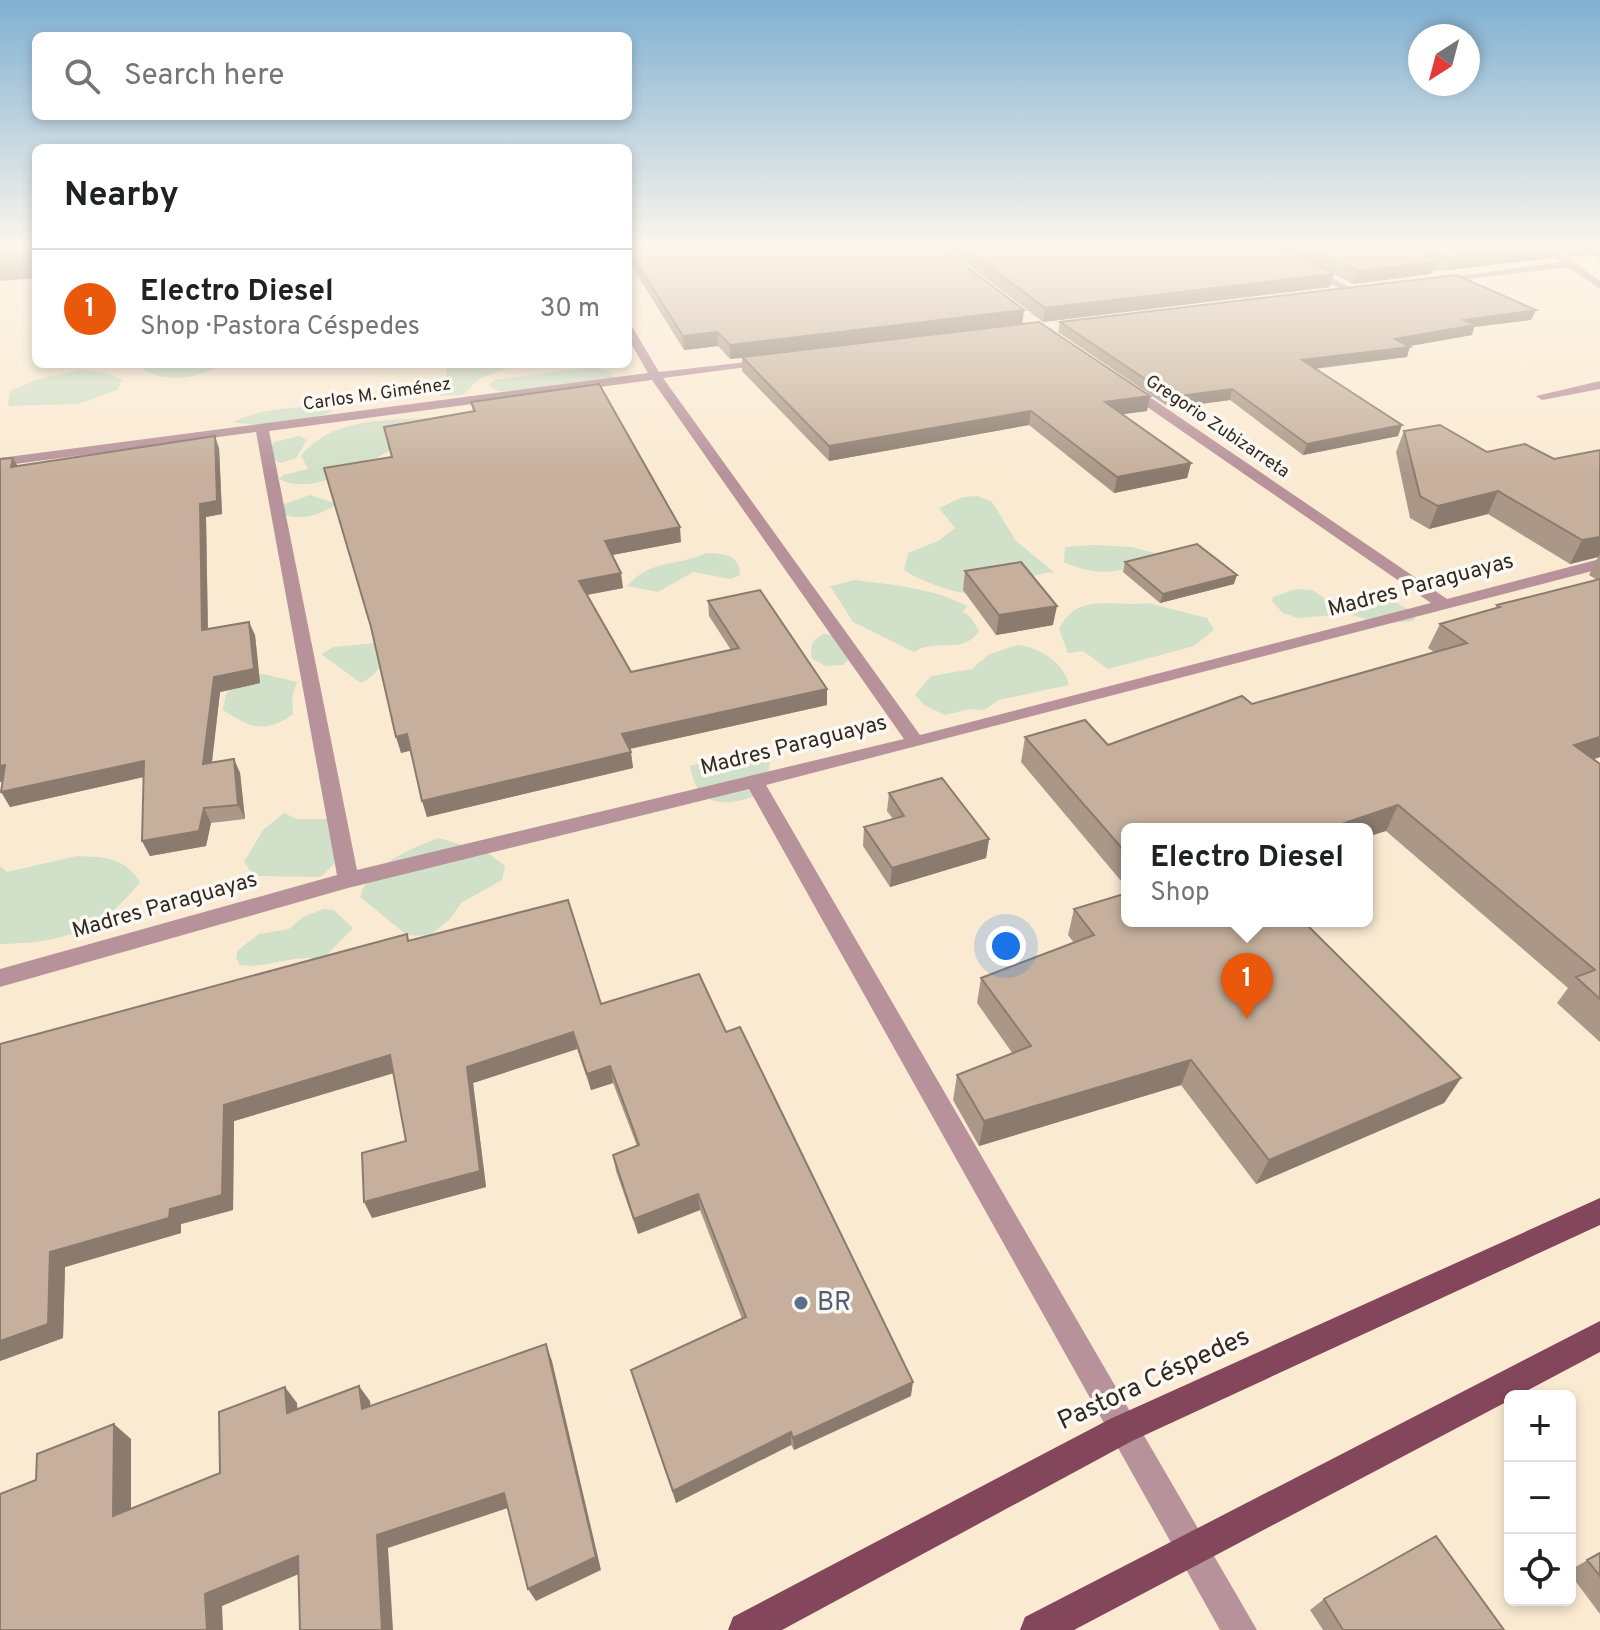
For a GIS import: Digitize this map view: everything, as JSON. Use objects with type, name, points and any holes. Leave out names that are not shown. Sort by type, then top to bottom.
[{"type":"main road","name":"Pastora Céspedes","points":[[746,1630],[1121,1430],[1600,1211]]},
{"type":"main road","points":[[1038,1630],[1600,1336]]},
{"type":"street","points":[[632,335],[655,375],[916,742]]},
{"type":"street","name":"Carlos M. Giménez","points":[[0,462],[778,360]]},
{"type":"street","name":"Gregorio Zubizarreta","points":[[1119,382],[1445,605]]},
{"type":"street","points":[[1542,396],[1600,385]]},
{"type":"street","points":[[262,429],[348,880]]},
{"type":"street","name":"Madres Paraguayas","points":[[0,978],[348,880],[916,742],[1600,564]]},
{"type":"street","points":[[754,781],[1121,1430],[1239,1630]]},
{"type":"green space","points":[[214,368],[183,378],[163,377],[144,370]]},
{"type":"green space","points":[[447,368],[508,368],[480,378],[463,395],[441,396],[428,391],[446,380]]},
{"type":"green space","points":[[596,368],[610,371],[616,380],[514,392],[498,391],[488,385],[494,380]]},
{"type":"green space","points":[[80,370],[108,373],[122,380],[117,390],[78,404],[8,406],[10,391],[35,380]]},
{"type":"green space","points":[[328,406],[332,412],[295,422],[258,425],[233,422],[268,411]]},
{"type":"green space","points":[[445,417],[364,465],[340,475],[296,484],[279,479],[283,475],[308,469],[301,456],[315,442],[349,426],[387,420]]},
{"type":"green space","points":[[299,436],[307,440],[296,458],[280,463],[266,455],[274,442]]},
{"type":"green space","points":[[310,495],[337,504],[309,516],[279,514],[276,507]]},
{"type":"green space","points":[[978,496],[992,502],[1016,541],[1054,572],[968,594],[939,586],[904,570],[908,553],[938,541],[955,528],[939,508],[963,497]]},
{"type":"green space","points":[[1065,547],[1132,547],[1162,555],[1137,566],[1102,572],[1064,562]]},
{"type":"green space","points":[[707,553],[734,559],[740,575],[731,579],[693,572],[658,592],[627,586],[646,571]]},
{"type":"green space","points":[[855,580],[912,588],[954,600],[967,606],[963,612],[970,616],[979,631],[965,643],[931,646],[914,652],[853,622],[830,586]]},
{"type":"green space","points":[[1296,589],[1312,590],[1326,599],[1392,600],[1417,615],[1413,621],[1380,624],[1350,614],[1298,618],[1283,613],[1272,601],[1273,597]]},
{"type":"green space","points":[[1148,603],[1207,618],[1214,630],[1194,646],[1108,669],[1083,651],[1068,653],[1059,629],[1076,610],[1086,605]]},
{"type":"green space","points":[[824,634],[845,638],[850,658],[843,665],[826,666],[812,659],[812,644]]},
{"type":"green space","points":[[374,643],[389,647],[387,654],[379,669],[361,683],[321,654],[334,647]]},
{"type":"green space","points":[[1017,645],[1049,657],[1062,669],[1069,685],[999,700],[984,710],[970,709],[945,715],[924,705],[915,695],[931,676],[972,669],[988,655]]},
{"type":"green space","points":[[263,674],[297,682],[292,697],[293,714],[274,724],[258,726],[223,710],[226,695],[238,678]]},
{"type":"green space","points":[[739,753],[770,762],[765,792],[740,801],[717,802],[708,798],[694,781],[690,766]]},
{"type":"green space","points":[[284,813],[297,819],[339,819],[346,852],[321,877],[254,876],[244,862],[263,830]]},
{"type":"green space","points":[[439,838],[488,853],[505,866],[502,880],[461,903],[450,919],[429,936],[407,935],[360,897],[381,867]]},
{"type":"green space","points":[[77,856],[113,860],[127,868],[140,882],[110,913],[78,931],[42,941],[0,944],[0,866],[7,872]]},
{"type":"green space","points":[[324,909],[334,910],[353,928],[323,959],[300,958],[240,965],[236,958],[238,950],[259,934],[289,929],[303,917]]},
{"type":"building","points":[[674,322],[923,322],[730,345],[717,332],[683,336]]},
{"type":"building","points":[[1039,322],[1150,396],[1105,402],[1191,463],[1117,477],[1031,411],[829,446],[742,357]]},
{"type":"building","points":[[1060,322],[1469,322],[1475,325],[1395,339],[1410,347],[1302,360],[1402,425],[1307,444],[1232,389],[1172,397]]},
{"type":"building","points":[[599,384],[680,527],[605,541],[621,573],[579,581],[631,672],[739,648],[708,601],[760,590],[827,689],[622,734],[631,752],[422,801],[407,734],[396,737],[371,627],[324,468],[392,457],[384,427],[475,411],[471,402]]},
{"type":"building","points":[[1440,425],[1487,452],[1525,444],[1554,459],[1600,450],[1600,537],[1582,540],[1498,491],[1438,506],[1420,496],[1404,431]]},
{"type":"building","points":[[215,436],[217,501],[200,504],[202,630],[249,622],[254,669],[214,677],[203,764],[234,759],[238,805],[204,808],[199,831],[142,841],[144,761],[1,792],[5,765],[0,766],[0,459],[13,458],[11,467]]},
{"type":"building","points":[[1197,544],[1237,575],[1163,594],[1125,562]]},
{"type":"building","points":[[1021,562],[1057,606],[999,615],[965,571]]},
{"type":"building","points":[[1600,579],[1600,737],[1574,745],[1600,764],[1600,999],[1576,977],[1595,970],[1398,805],[1345,823],[1121,823],[1121,847],[1025,737],[1085,720],[1108,745],[1242,696],[1252,704],[1467,643],[1440,624],[1500,607],[1497,605]]},
{"type":"building","points":[[942,778],[989,839],[892,868],[864,827],[904,816],[889,793]]},
{"type":"building","points":[[1121,895],[1121,927],[1309,927],[1461,1078],[1269,1160],[1191,1060],[984,1121],[957,1075],[1031,1046],[981,978],[1094,935],[1074,909]]},
{"type":"building","points":[[568,900],[601,1004],[699,974],[726,1032],[740,1027],[913,1382],[793,1438],[791,1432],[673,1491],[631,1370],[746,1317],[698,1194],[634,1219],[613,1155],[639,1145],[610,1066],[587,1074],[573,1032],[467,1067],[480,1171],[364,1202],[362,1153],[406,1141],[390,1055],[224,1105],[222,1195],[170,1209],[169,1218],[50,1252],[48,1324],[0,1341],[0,1044],[407,934],[408,941]]},
{"type":"building","points":[[546,1344],[596,1557],[528,1589],[504,1493],[377,1535],[382,1630],[300,1630],[298,1556],[205,1594],[207,1630],[0,1630],[0,1494],[36,1480],[37,1454],[114,1424],[113,1516],[220,1473],[219,1412],[285,1387],[287,1413],[359,1386],[362,1409]]},
{"type":"building","points":[[1436,1536],[1504,1630],[1343,1630],[1324,1599]]},
{"type":"building","points":[[1600,1553],[1600,1576],[1587,1560]]},
{"type":"place","name":"Electro Diesel","points":[[1247,1019]]},
{"type":"place","name":"BR","points":[[801,1303]]}]
